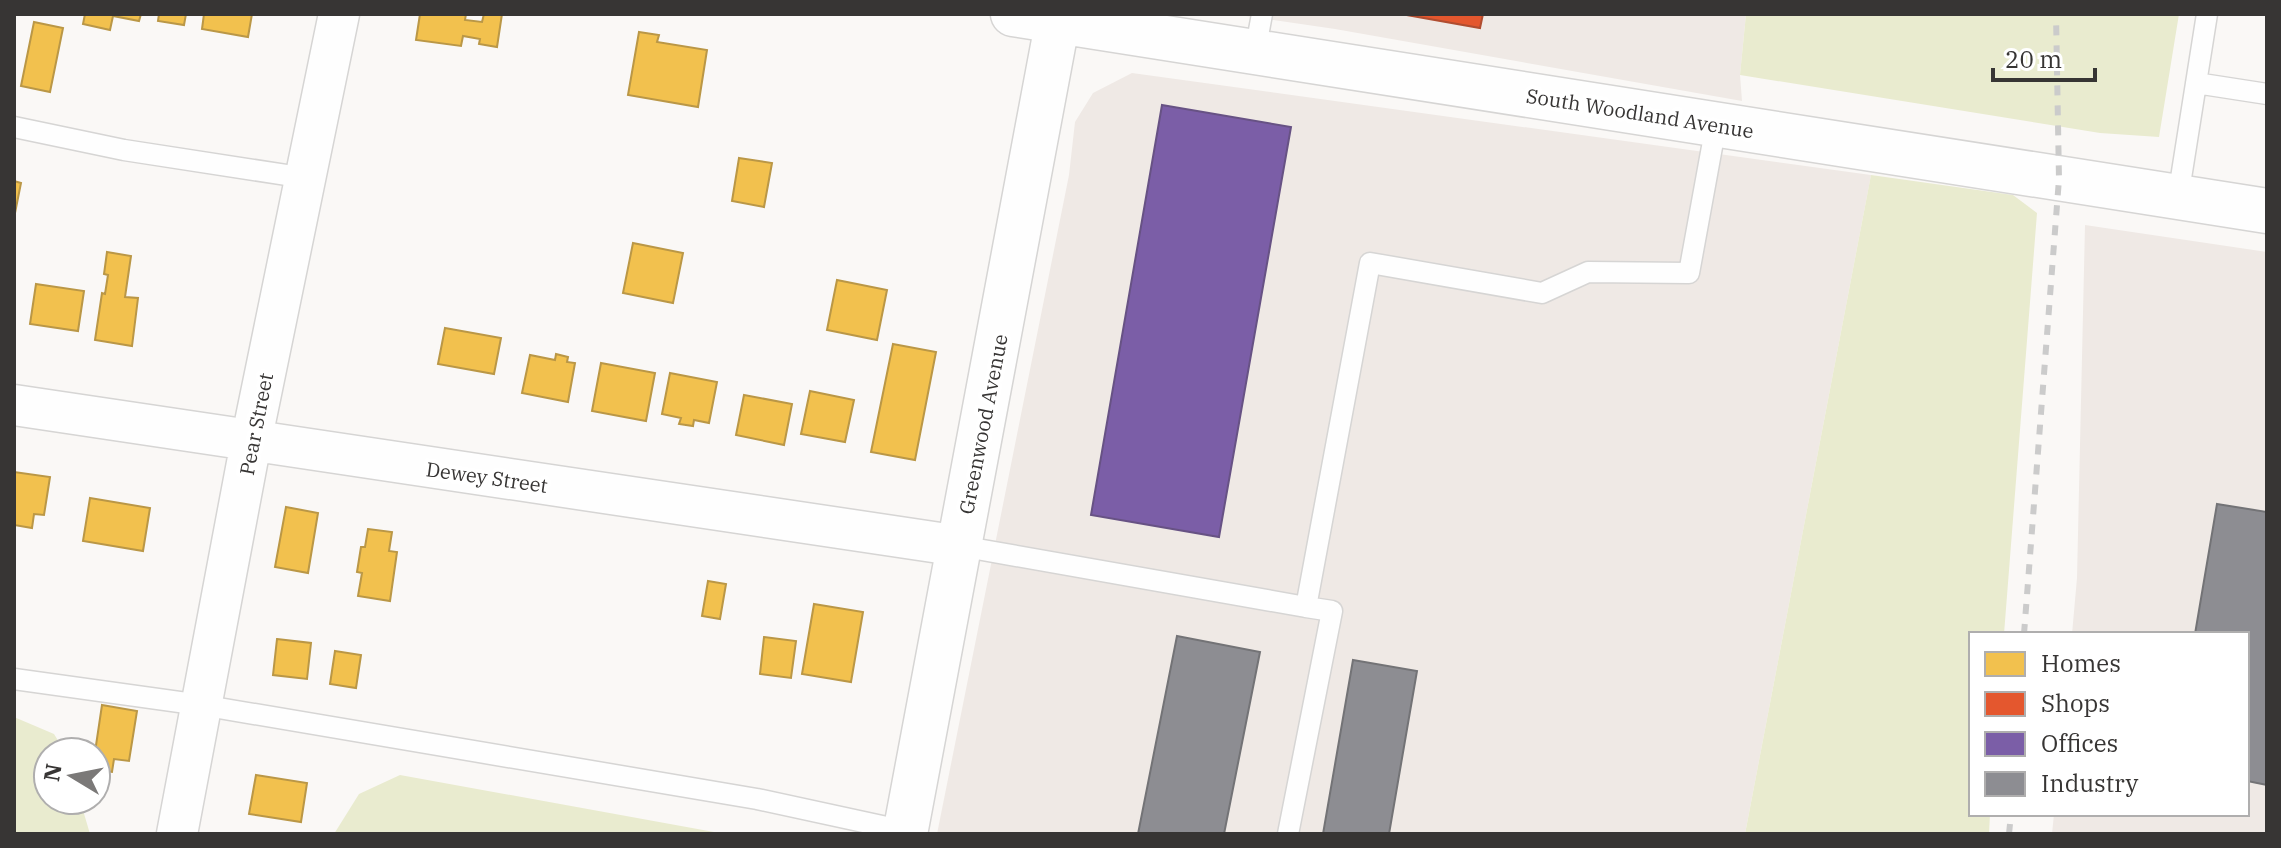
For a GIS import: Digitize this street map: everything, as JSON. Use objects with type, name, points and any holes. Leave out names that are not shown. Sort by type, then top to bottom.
[{"type":"street","name":"Pear Street","points":[[177,834],[251,442],[339,14]]},
{"type":"street","name":"South Woodland Avenue","points":[[1013,14],[1259,33],[1716,125],[2267,211]]},
{"type":"street","name":"Greenwood Avenue","points":[[905,832],[1058,17]]},
{"type":"street","name":"Dewey Street","points":[[14,405],[960,546]]},
{"type":"lane","points":[[2178,197],[2207,14]]},
{"type":"lane","points":[[2196,83],[2267,94]]},
{"type":"lane","points":[[1306,607],[1370,263],[1542,293],[1588,272],[1689,273],[1716,125]]},
{"type":"lane","points":[[14,127],[124,150],[306,178]]},
{"type":"lane","points":[[960,546],[1332,611],[1288,834]]},
{"type":"lane","points":[[14,679],[201,705],[757,799],[905,832]]},
{"type":"shaded area","points":[[1232,14],[1746,14],[1740,75],[1742,101],[1335,29]]},
{"type":"shaded area","points":[[1132,73],[1871,175],[1745,834],[937,834],[1069,175],[1075,122],[1093,93]]},
{"type":"shaded area","points":[[2085,225],[2267,252],[2267,834],[2052,834],[2054,816],[2249,816],[2249,632],[2072,632],[2077,578]]},
{"type":"green space","points":[[1746,14],[2179,14],[2159,137],[2100,133],[1740,75]]},
{"type":"green space","points":[[1871,175],[2013,195],[2037,213],[2004,632],[1969,632],[1969,816],[1990,816],[1989,834],[1745,834]]},
{"type":"green space","points":[[14,717],[55,736],[32,736],[32,816],[85,816],[90,834],[14,834]]},
{"type":"green space","points":[[400,775],[725,834],[334,834],[359,794]]},
{"type":"building: Homes","points":[[85,14],[141,14],[139,21],[113,16],[110,30],[83,24]]},
{"type":"building: Homes","points":[[159,14],[186,14],[184,25],[158,21]]},
{"type":"building: Homes","points":[[204,14],[252,14],[248,37],[202,29]]},
{"type":"building: Homes","points":[[420,14],[466,14],[465,20],[482,22],[484,14],[502,14],[497,47],[479,44],[480,39],[463,36],[461,46],[416,40]]},
{"type":"building: Homes","points":[[34,22],[63,28],[50,92],[21,86]]},
{"type":"building: Homes","points":[[639,32],[659,35],[657,42],[707,50],[698,107],[628,95]]},
{"type":"building: Homes","points":[[739,158],[772,163],[764,207],[732,201]]},
{"type":"building: Homes","points":[[14,181],[21,183],[14,218]]},
{"type":"building: Homes","points":[[633,243],[683,253],[673,303],[623,293]]},
{"type":"building: Homes","points":[[107,252],[131,256],[125,297],[138,298],[132,346],[95,340],[108,275],[104,274]]},
{"type":"building: Homes","points":[[837,280],[887,290],[877,340],[827,330]]},
{"type":"building: Homes","points":[[36,284],[84,291],[78,331],[30,324]]},
{"type":"building: Homes","points":[[445,328],[501,338],[494,374],[438,364]]},
{"type":"building: Homes","points":[[893,344],[936,352],[915,460],[871,452]]},
{"type":"building: Homes","points":[[556,354],[568,357],[567,362],[575,363],[568,402],[522,393],[530,355],[555,360]]},
{"type":"building: Homes","points":[[601,363],[655,373],[646,421],[592,411]]},
{"type":"building: Homes","points":[[670,373],[717,382],[709,423],[694,420],[693,426],[679,424],[681,418],[662,414]]},
{"type":"building: Homes","points":[[810,391],[854,400],[845,442],[801,434]]},
{"type":"building: Homes","points":[[744,395],[792,404],[784,445],[736,435]]},
{"type":"building: Homes","points":[[14,472],[50,477],[44,515],[34,514],[32,528],[14,525]]},
{"type":"building: Homes","points":[[90,498],[150,508],[143,551],[83,541]]},
{"type":"building: Homes","points":[[286,507],[318,513],[308,573],[275,567]]},
{"type":"building: Homes","points":[[368,529],[392,532],[389,551],[397,552],[390,601],[358,596],[362,573],[357,572]]},
{"type":"building: Homes","points":[[708,581],[726,584],[720,619],[702,616]]},
{"type":"building: Homes","points":[[814,604],[863,612],[851,682],[802,674]]},
{"type":"building: Homes","points":[[764,637],[796,641],[791,678],[760,674]]},
{"type":"building: Homes","points":[[277,639],[311,643],[307,679],[273,675]]},
{"type":"building: Homes","points":[[335,651],[361,655],[356,688],[330,684]]},
{"type":"building: Homes","points":[[102,705],[137,711],[129,761],[114,759],[112,772],[112,736],[97,736]]},
{"type":"building: Homes","points":[[256,775],[307,783],[301,822],[249,814]]},
{"type":"building: Shops","points":[[1401,14],[1483,14],[1480,28]]},
{"type":"building: Offices","points":[[1162,105],[1291,127],[1219,537],[1091,515]]},
{"type":"building: Industry","points":[[2217,504],[2267,512],[2267,785],[2249,781],[2249,632],[2195,632]]},
{"type":"building: Industry","points":[[1177,636],[1260,652],[1224,834],[1138,834]]},
{"type":"building: Industry","points":[[1353,660],[1417,671],[1389,834],[1323,834]]},
{"type":"railway","points":[[2024,632],[2059,179],[2056,14]]},
{"type":"railway","points":[[2009,834],[2011,816]]}]
